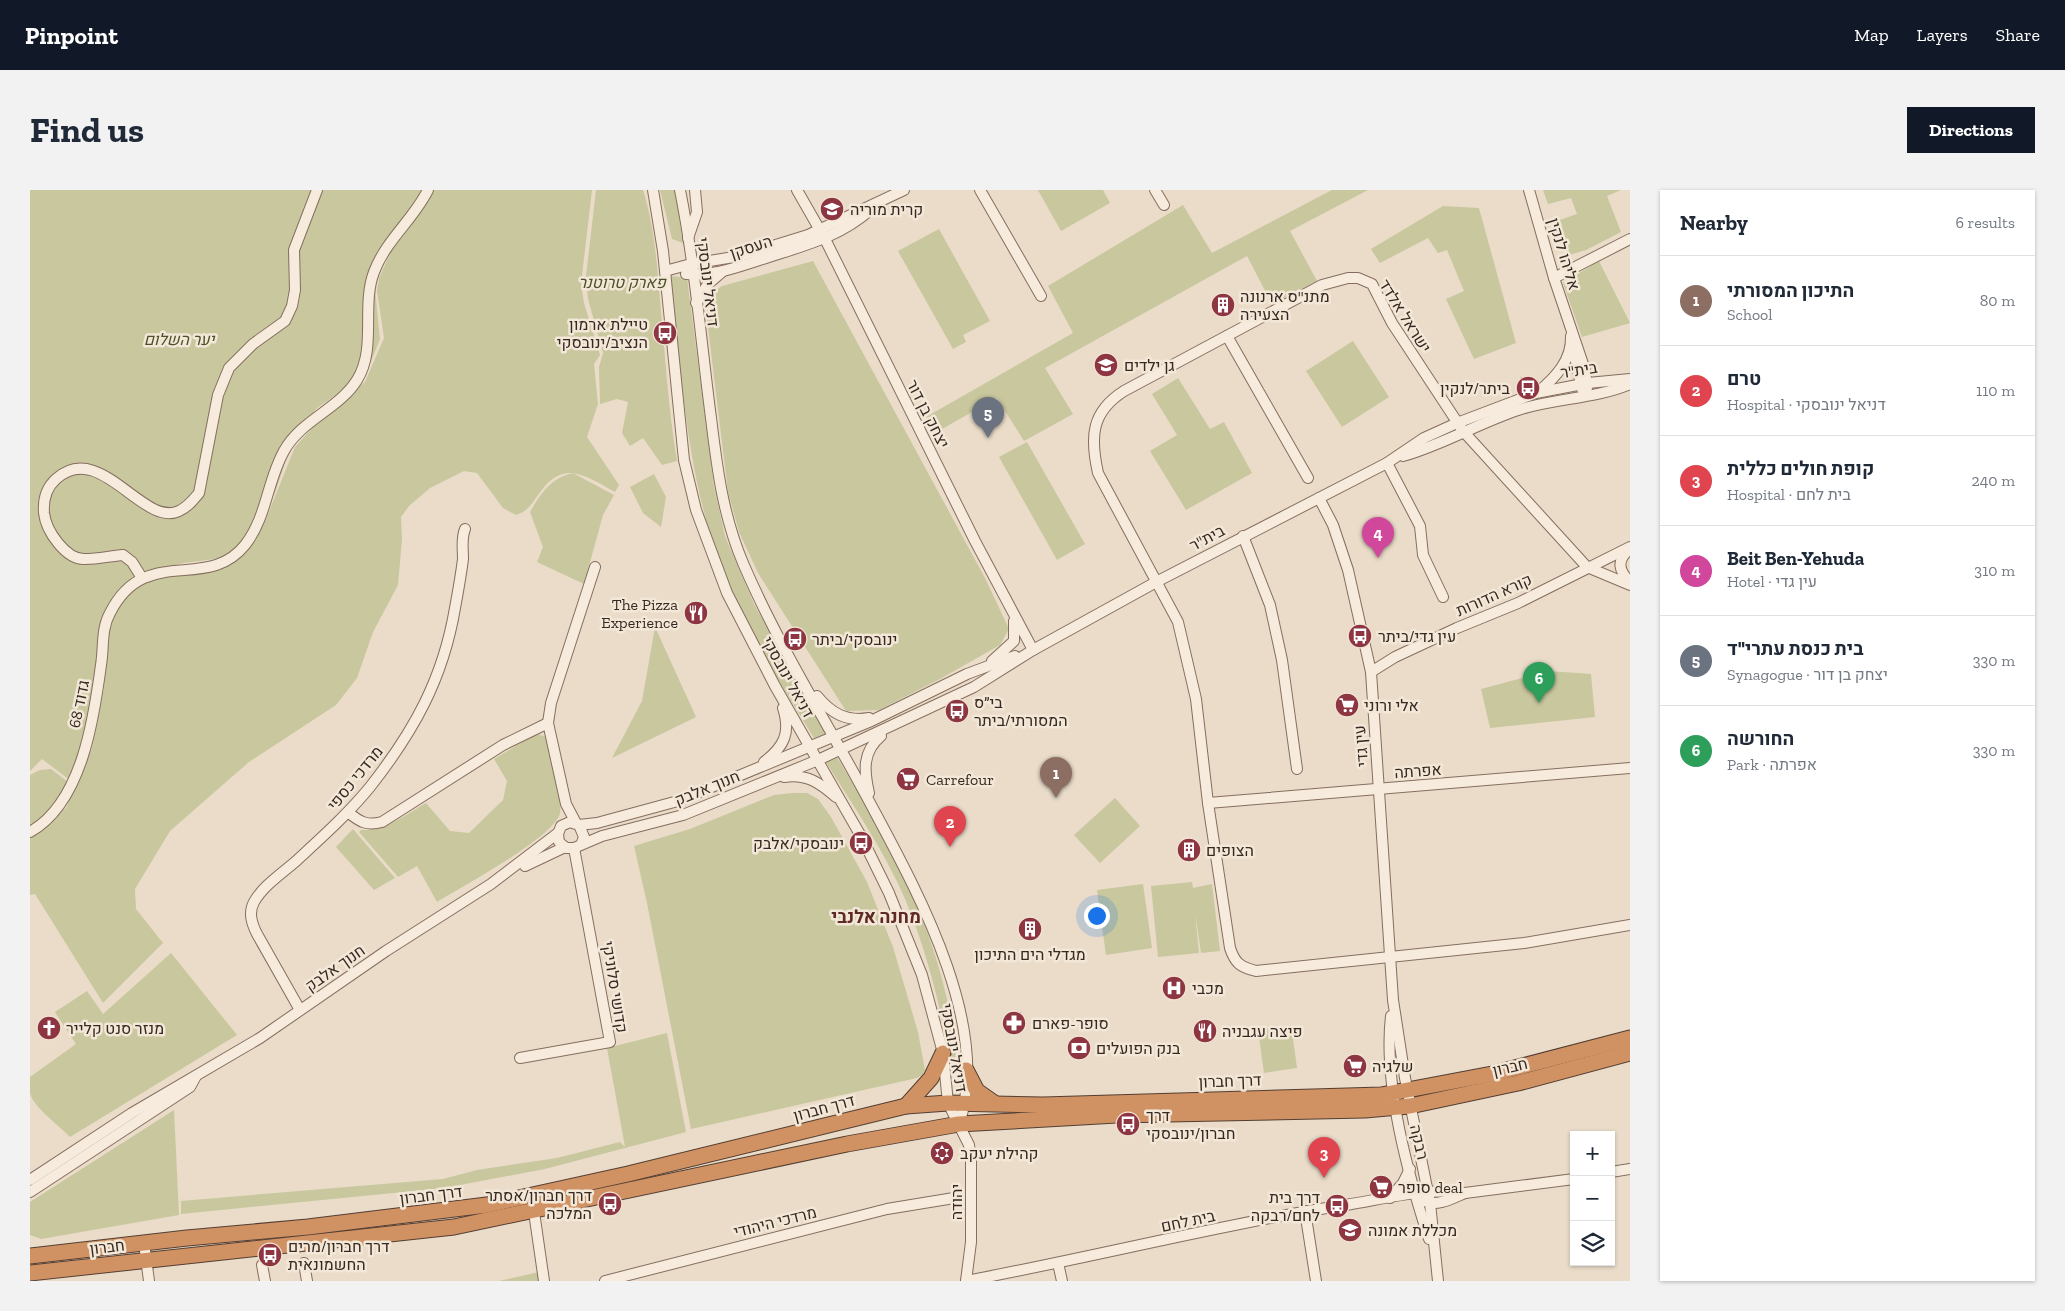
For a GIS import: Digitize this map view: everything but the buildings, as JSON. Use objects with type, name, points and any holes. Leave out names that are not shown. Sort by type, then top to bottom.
[{"type":"highway","name":"דרך חברון","points":[[146,1260],[432,1230],[535,1212],[848,1144],[959,1124],[1402,1100],[1630,1038]]},
{"type":"highway","points":[[906,1106],[931,1078],[943,1053]]},
{"type":"highway","name":"חברון","points":[[1402,1100],[1518,1083],[1630,1053]]},
{"type":"highway","points":[[966,1070],[977,1091],[994,1103]]},
{"type":"highway","name":"דרך חברון","points":[[30,1256],[144,1242],[344,1223],[454,1210],[528,1197],[906,1106],[948,1103],[1043,1105],[1402,1100]]},
{"type":"highway","name":"חברון","points":[[30,1273],[146,1260]]},
{"type":"street","points":[[317,190],[294,250],[295,290],[292,306],[286,321],[253,344],[229,368],[218,395],[199,493],[190,504],[178,512],[154,510],[106,476],[79,468],[65,472],[55,480],[45,495],[44,515],[51,532],[64,549],[74,557],[84,559],[123,556],[132,562],[142,578],[153,572],[209,567],[226,560],[244,546],[260,521],[284,451],[300,431],[345,394],[359,378],[366,352],[368,291],[374,272],[391,240],[428,190]]},
{"type":"street","name":"דניאל ינובסקי","points":[[653,190],[665,271],[684,460],[696,510],[726,593],[775,686],[842,804],[889,893],[911,942],[932,1006],[943,1053],[948,1103],[959,1124]]},
{"type":"street","name":"דניאל ינובסקי","points":[[680,190],[692,269],[718,477],[725,513],[743,564],[931,921],[959,1008],[962,1024],[966,1070],[966,1103],[959,1124]]},
{"type":"street","points":[[688,239],[697,212],[695,190]]},
{"type":"street","name":"יצחק בן דור","points":[[797,190],[823,235],[1033,650]]},
{"type":"street","name":"העסקן","points":[[665,271],[692,269],[724,271],[854,223],[875,205],[904,190]]},
{"type":"street","points":[[980,190],[1041,296]]},
{"type":"street","points":[[1155,190],[1164,205]]},
{"type":"street","name":"אליהו לנקין","points":[[1529,190],[1554,278],[1571,327],[1585,395]]},
{"type":"street","name":"העסקן","points":[[692,269],[823,235]]},
{"type":"street","points":[[1554,278],[1630,239]]},
{"type":"street","points":[[696,303],[708,284],[724,271]]},
{"type":"street","name":"ישראל אלדד","points":[[1391,955],[1256,971],[1240,966],[1234,959],[1230,948],[1208,803],[1196,699],[1178,622],[1158,581],[1098,473],[1092,446],[1095,424],[1104,408],[1115,397],[1322,284],[1348,278],[1366,281],[1372,284],[1392,323],[1460,427],[1587,567]]},
{"type":"street","points":[[1536,393],[1551,381],[1569,357],[1572,346],[1571,327]]},
{"type":"street","points":[[1227,336],[1308,478]]},
{"type":"street","name":"בית\"ר","points":[[1460,427],[1536,393],[1584,383],[1630,379]]},
{"type":"street","name":"בית\"ר","points":[[842,750],[974,687],[1033,650],[1158,581],[1387,463],[1424,438],[1541,403],[1609,391],[1630,384]]},
{"type":"street","points":[[1387,463],[1420,526],[1423,555],[1443,597]]},
{"type":"street","name":"עין גדי","points":[[1319,498],[1333,525],[1348,570],[1371,672],[1393,1000],[1402,1100]]},
{"type":"street","name":"מרדכי כספי","points":[[300,1010],[257,934],[251,919],[251,910],[254,902],[271,883],[349,813],[401,744],[433,688],[451,631],[463,558],[462,536],[465,529]]},
{"type":"street","points":[[1243,536],[1270,605],[1282,660],[1297,770]]},
{"type":"street","points":[[1630,548],[1621,558],[1620,567],[1630,584]]},
{"type":"street","name":"קורא הדורות","points":[[1371,672],[1395,657],[1457,628],[1518,604],[1587,567],[1630,548]]},
{"type":"street","points":[[566,804],[558,840],[573,847],[584,835],[566,804],[548,722],[551,704],[595,567]]},
{"type":"street","points":[[1587,567],[1630,584]]},
{"type":"street","name":"גדוד 68","points":[[30,832],[55,812],[73,783],[80,764],[99,683],[105,622],[116,600],[129,587],[142,578]]},
{"type":"street","name":"יצחק בן דור","points":[[1007,601],[1015,621],[1014,641]]},
{"type":"street","name":"בית\"ר","points":[[977,670],[996,658],[1014,641]]},
{"type":"street","name":"בית\"ר","points":[[834,736],[977,670],[1033,650]]},
{"type":"street","points":[[802,678],[823,704],[835,713],[846,718],[859,720],[882,715]]},
{"type":"street","points":[[753,771],[774,754],[786,737],[788,727],[786,717],[775,686]]},
{"type":"street","points":[[349,813],[361,823],[373,824],[382,822],[503,745],[548,722]]},
{"type":"street","points":[[872,807],[866,779],[865,760],[872,744],[889,728]]},
{"type":"street","name":"חנוך אלבק","points":[[30,1180],[132,1113],[189,1078],[196,1076],[300,1010],[386,951],[491,884],[561,828],[597,822],[669,804],[834,736]]},
{"type":"street","name":"חנוך אלבק","points":[[491,884],[573,847],[602,836],[683,814],[842,750]]},
{"type":"street","name":"אפרתה","points":[[1208,803],[1630,768]]},
{"type":"street","points":[[752,786],[786,777],[806,777],[822,784],[842,804]]},
{"type":"street","name":"קדושי סלוניקי","points":[[520,1058],[610,1042],[573,847]]},
{"type":"street","points":[[1391,955],[1524,943],[1630,925]]},
{"type":"street","name":"חנוך אלבק","points":[[30,1192],[190,1087],[196,1076]]},
{"type":"street","name":"רבקה","points":[[1402,1100],[1410,1169],[1434,1254]]},
{"type":"street","name":"רבקה","points":[[1402,1100],[1428,1192],[1438,1281]]},
{"type":"street","name":"יהודה","points":[[959,1124],[969,1145],[972,1158],[971,1242],[966,1281]]},
{"type":"street","points":[[1390,1198],[1403,1184],[1410,1169]]},
{"type":"street","points":[[1615,1171],[1630,1169]]},
{"type":"street","points":[[1416,1194],[1430,1203],[1443,1202],[1465,1193],[1570,1180]]},
{"type":"street","name":"בית לחם","points":[[966,1281],[1304,1211],[1428,1192],[1450,1191],[1465,1193]]},
{"type":"street","points":[[528,1197],[535,1212],[544,1281]]},
{"type":"street","name":"מרדכי היהודי","points":[[605,1281],[887,1209],[954,1198]]},
{"type":"street","points":[[1304,1211],[1316,1281]]},
{"type":"street","points":[[144,1242],[149,1281]]},
{"type":"street","points":[[304,1263],[307,1281]]},
{"type":"street","points":[[1058,1263],[1062,1281]]},
{"type":"street","points":[[262,1265],[265,1281]]},
{"type":"green space","name":"יער השלום","points":[[30,190],[425,190],[374,279],[380,339],[366,374],[317,408],[294,436],[275,493],[260,525],[242,550],[215,559],[184,563],[138,574],[107,606],[98,635],[99,656],[88,723],[71,781],[42,759],[30,771]]},
{"type":"green space","points":[[434,190],[592,190],[581,284],[584,303],[600,355],[594,364],[598,404],[587,437],[619,485],[615,492],[584,476],[565,473],[547,484],[524,512],[516,515],[503,508],[477,473],[464,471],[430,488],[409,506],[401,517],[402,539],[398,585],[373,632],[357,678],[336,705],[249,762],[170,831],[135,889],[136,909],[163,943],[103,1003],[35,894],[30,895],[30,835],[66,808],[92,748],[104,688],[108,630],[116,611],[124,599],[141,582],[151,578],[208,572],[251,542],[264,524],[295,447],[325,414],[365,382],[384,338],[377,291],[379,278],[394,245]]},
{"type":"green space","name":"פארק טרוטנר","points":[[596,190],[643,190],[650,217],[658,272],[669,401],[677,461],[662,465],[643,438],[630,446],[622,433],[628,402],[617,399],[600,404],[599,367],[603,353],[588,299],[586,276]]},
{"type":"green space","points":[[660,190],[675,190],[683,243],[672,239]]},
{"type":"green space","points":[[1038,190],[1103,190],[1110,203],[1061,231]]},
{"type":"green space","points":[[1332,190],[1368,190],[1290,231],[1317,281],[1272,304],[1247,256],[1045,368],[1073,414],[1024,441],[997,398],[933,434],[926,417],[1073,333],[1048,286],[1183,205],[1212,253]]},
{"type":"green space","points":[[1543,190],[1621,190],[1607,196],[1621,232],[1586,250],[1569,255],[1561,243],[1554,222],[1577,214],[1571,198],[1548,204]]},
{"type":"green space","points":[[1443,206],[1479,208],[1516,343],[1474,359],[1446,299],[1464,291],[1447,250],[1438,253],[1428,238],[1380,263],[1371,249]]},
{"type":"green space","points":[[939,229],[990,321],[963,335],[966,342],[953,349],[898,251]]},
{"type":"green space","points":[[813,261],[985,578],[1009,629],[1000,645],[940,679],[879,710],[846,711],[758,573],[739,532],[728,492],[707,319],[711,296],[722,286]]},
{"type":"green space","points":[[1599,261],[1630,323],[1582,337],[1563,283]]},
{"type":"green space","points":[[671,276],[687,278],[714,486],[725,536],[754,604],[827,734],[814,738],[749,628],[718,558],[707,524],[699,489],[686,418]]},
{"type":"green space","points":[[1353,341],[1389,397],[1342,427],[1306,371]]},
{"type":"green space","points":[[1178,378],[1210,429],[1224,422],[1252,473],[1186,510],[1150,451],[1177,435],[1152,394]]},
{"type":"green space","points":[[1027,442],[1085,544],[1057,560],[999,457]]},
{"type":"green space","points":[[573,473],[614,495],[603,515],[584,584],[537,562],[543,547],[530,512],[547,487],[565,475]]},
{"type":"green space","points":[[654,474],[666,497],[661,527],[643,513],[630,487]]},
{"type":"green space","points":[[655,627],[696,717],[612,758],[642,701]]},
{"type":"green space","points":[[1549,671],[1591,674],[1595,717],[1490,728],[1481,689]]},
{"type":"green space","points":[[536,734],[548,737],[560,797],[560,813],[554,823],[542,835],[525,848],[437,902],[417,866],[398,877],[359,832],[387,825],[426,803],[450,831],[469,833],[503,800],[507,781],[494,759]]},
{"type":"green space","points":[[837,757],[899,867],[931,942],[943,981],[957,1065],[952,1066],[933,983],[906,901],[879,847],[826,762]]},
{"type":"green space","points":[[51,769],[68,782],[49,815],[30,826],[30,775],[40,770]]},
{"type":"green space","points":[[807,793],[818,799],[831,817],[867,882],[893,947],[918,1032],[925,1070],[917,1078],[691,1129],[634,846],[690,829],[774,795]]},
{"type":"green space","points":[[1115,798],[1140,826],[1100,863],[1074,835]]},
{"type":"green space","points":[[353,829],[395,878],[374,890],[336,847]]},
{"type":"green space","points":[[1192,882],[1193,888],[1212,884],[1220,951],[1201,953],[1195,913],[1199,953],[1158,957],[1151,886]]},
{"type":"green space","points":[[1143,884],[1152,948],[1106,955],[1097,890]]},
{"type":"green space","points":[[171,953],[237,1035],[70,1137],[41,1110],[30,1093],[30,1077],[76,1044],[55,1012],[87,991],[103,1014]]},
{"type":"green space","points":[[1291,1025],[1297,1068],[1264,1073],[1258,1030]]},
{"type":"green space","points":[[667,1033],[686,1132],[545,1169],[444,1188],[181,1214],[181,1201],[443,1179],[477,1170],[557,1158],[620,1142],[625,1147],[607,1048]]},
{"type":"green space","points":[[174,1110],[179,1215],[41,1239],[30,1235],[30,1202]]},
{"type":"green space","points":[[539,1272],[540,1281],[499,1281]]},
{"type":"place","name":"קרית מוריה","points":[[832,209]]},
{"type":"place","name":"מתנ\"ס ארנונה הצעירה","points":[[1223,305]]},
{"type":"place","name":"טיילת ארמון הנציב/ינובסקי","points":[[665,333]]},
{"type":"place","name":"גן ילדים","points":[[1106,365]]},
{"type":"place","name":"ביתר/לנקין","points":[[1528,388]]},
{"type":"place","name":"בית כנסת עתרי\"ד","points":[[988,438]]},
{"type":"place","name":"Beit Ben-Yehuda","points":[[1378,558]]},
{"type":"place","name":"The Pizza Experience","points":[[696,613]]},
{"type":"place","name":"עין גדי/ביתר","points":[[1360,636]]},
{"type":"place","name":"ינובסקי/ביתר","points":[[795,639]]},
{"type":"place","name":"החורשה","points":[[1539,703]]},
{"type":"place","name":"אלי ורוני","points":[[1347,705]]},
{"type":"place","name":"בי״ס המסורתי/ביתר","points":[[957,711]]},
{"type":"place","name":"Carrefour","points":[[908,779]]},
{"type":"place","name":"התיכון המסורתי","points":[[1056,798]]},
{"type":"place","name":"ינובסקי/אלבק","points":[[861,843]]},
{"type":"place","name":"טרם","points":[[950,847]]},
{"type":"place","name":"הצופים","points":[[1189,850]]},
{"type":"place","name":"מגדלי הים התיכון","points":[[1030,929]]},
{"type":"place","name":"מכבי","points":[[1174,988]]},
{"type":"place","name":"סופר-פארם","points":[[1014,1023]]},
{"type":"place","name":"מנזר סנט קלייר","points":[[49,1028]]},
{"type":"place","name":"פיצה עגבניה","points":[[1205,1031]]},
{"type":"place","name":"בנק הפועלים","points":[[1079,1048]]},
{"type":"place","name":"שלגיה","points":[[1355,1066]]},
{"type":"place","name":"דרך חברון/ינובסקי","points":[[1128,1124]]},
{"type":"place","name":"קהילת יעקב","points":[[942,1153]]},
{"type":"place","name":"קופת חולים כללית","points":[[1324,1178]]},
{"type":"place","name":"סופר deal","points":[[1381,1187]]},
{"type":"place","name":"דרך חברון/אסתר המלכה","points":[[610,1204]]},
{"type":"place","name":"דרך בית לחם/רבקה","points":[[1337,1206]]},
{"type":"place","name":"מכללת אמונה","points":[[1350,1230]]},
{"type":"place","name":"דרך חברון/מרים החשמונאית","points":[[270,1255]]},
{"type":"district","name":"מחנה אלנבי","points":[[876,917]]}]
